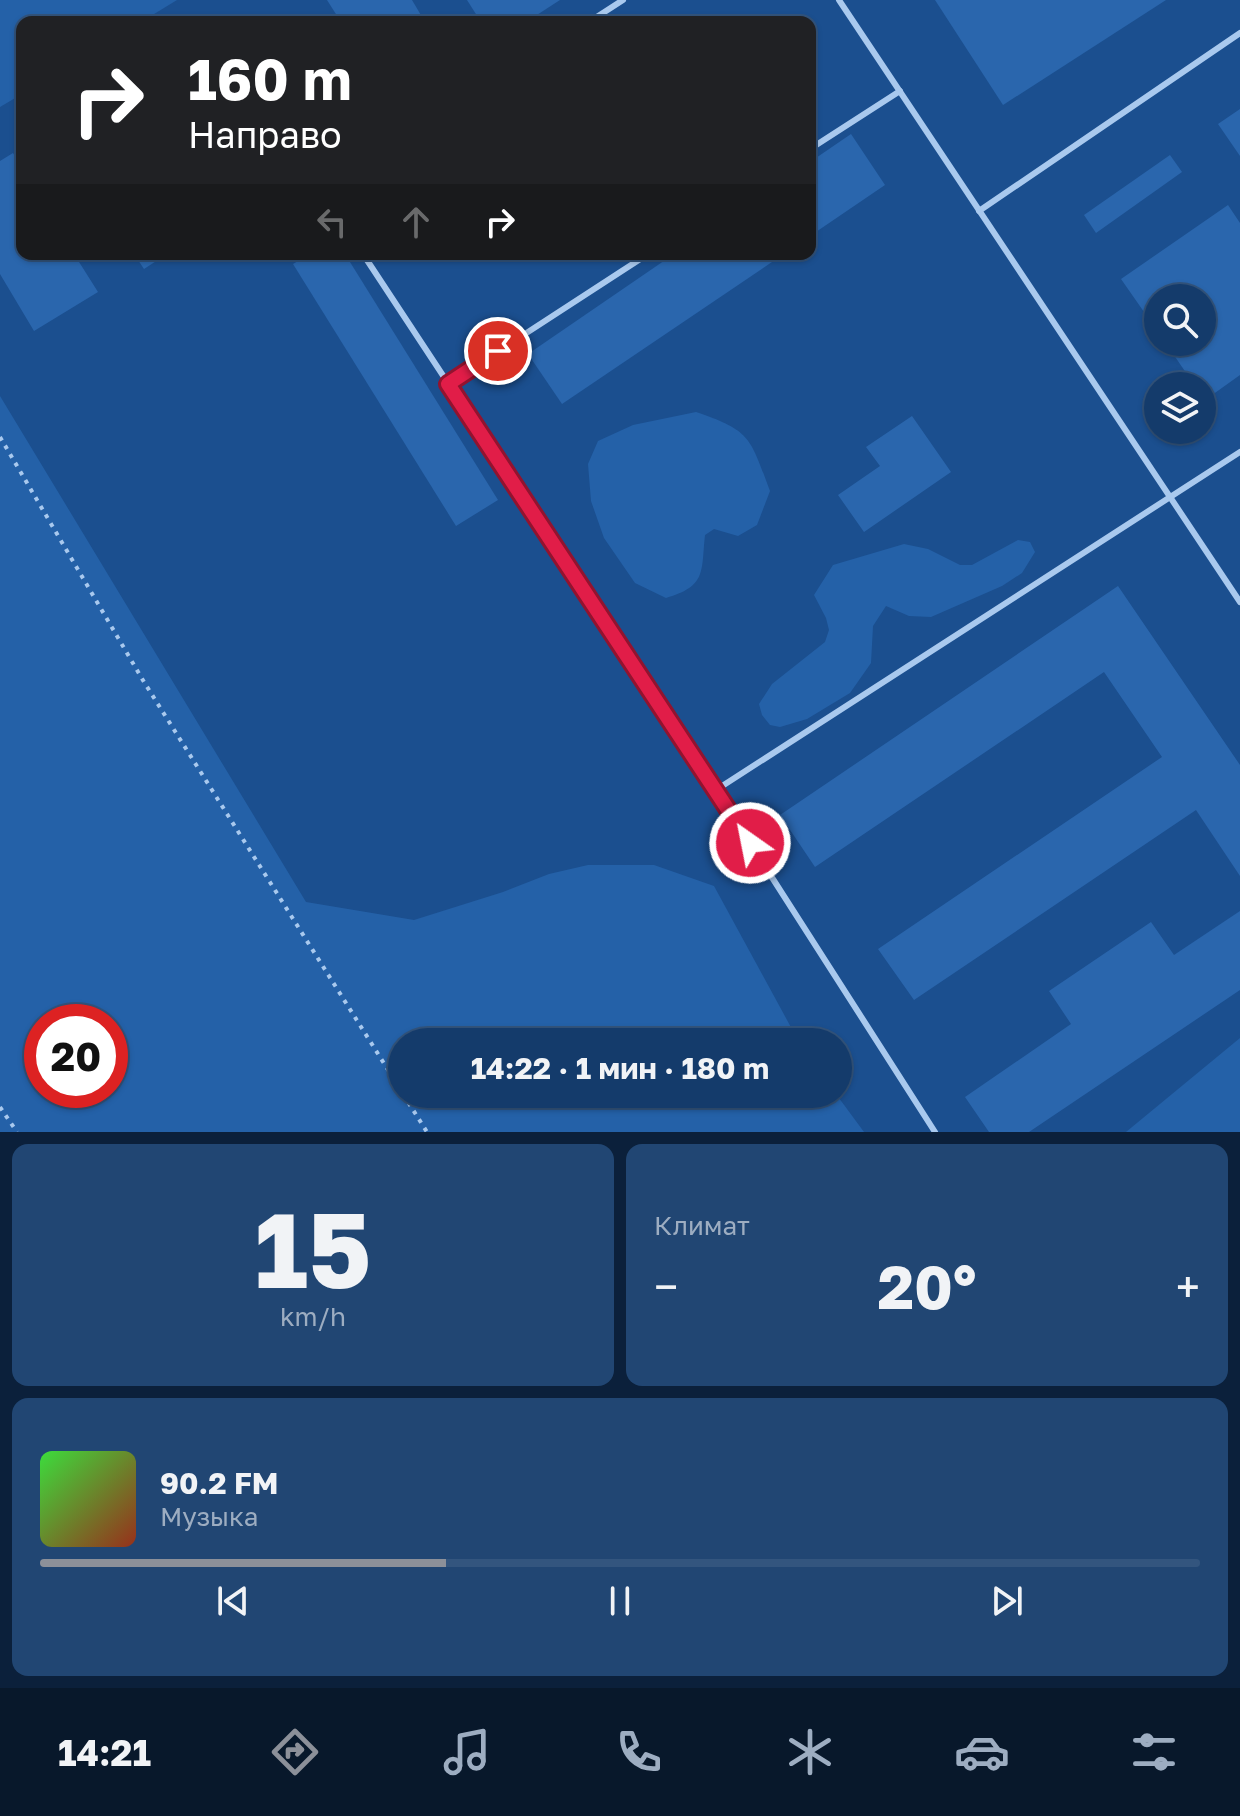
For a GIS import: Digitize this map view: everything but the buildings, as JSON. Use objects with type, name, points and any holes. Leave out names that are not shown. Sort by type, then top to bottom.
[{"type":"lane","points":[[598,16],[623,0]]},
{"type":"lane","points":[[839,0],[1240,602]]},
{"type":"lane","points":[[979,211],[1240,33]]},
{"type":"lane","points":[[816,145],[900,91]]},
{"type":"lane","points":[[367,260],[716,790],[935,1132]]},
{"type":"lane","points":[[448,384],[639,260]]},
{"type":"lane","points":[[716,790],[1240,452]]},
{"type":"path","points":[[0,437],[144,682],[388,1069]]},
{"type":"path","points":[[0,1107],[17,1132]]},
{"type":"path","points":[[412,1108],[427,1132]]},
{"type":"shaded area","points":[[0,0],[177,0],[151,16],[16,16],[16,98],[0,107]]},
{"type":"shaded area","points":[[0,396],[306,902],[414,920],[549,874],[588,865],[654,865],[714,886],[791,1028],[388,1028],[388,1108],[846,1108],[864,1132],[0,1132]]},
{"type":"shaded area","points":[[696,412],[739,431],[753,448],[770,491],[757,525],[738,536],[714,529],[705,535],[702,568],[695,583],[666,598],[635,583],[604,538],[591,501],[588,464],[598,441],[633,425]]},
{"type":"shaded area","points":[[1018,540],[1030,542],[1035,552],[1022,573],[1002,586],[931,617],[909,616],[886,606],[873,626],[871,663],[850,693],[807,719],[780,727],[770,725],[762,715],[759,704],[772,684],[825,642],[829,630],[814,595],[833,565],[904,544],[928,549],[960,565],[972,565]]},
{"type":"shaded area","points":[[1240,1038],[1240,1132],[1126,1132]]},
{"type":"route","points":[[498,351],[448,384],[750,843]]}]
